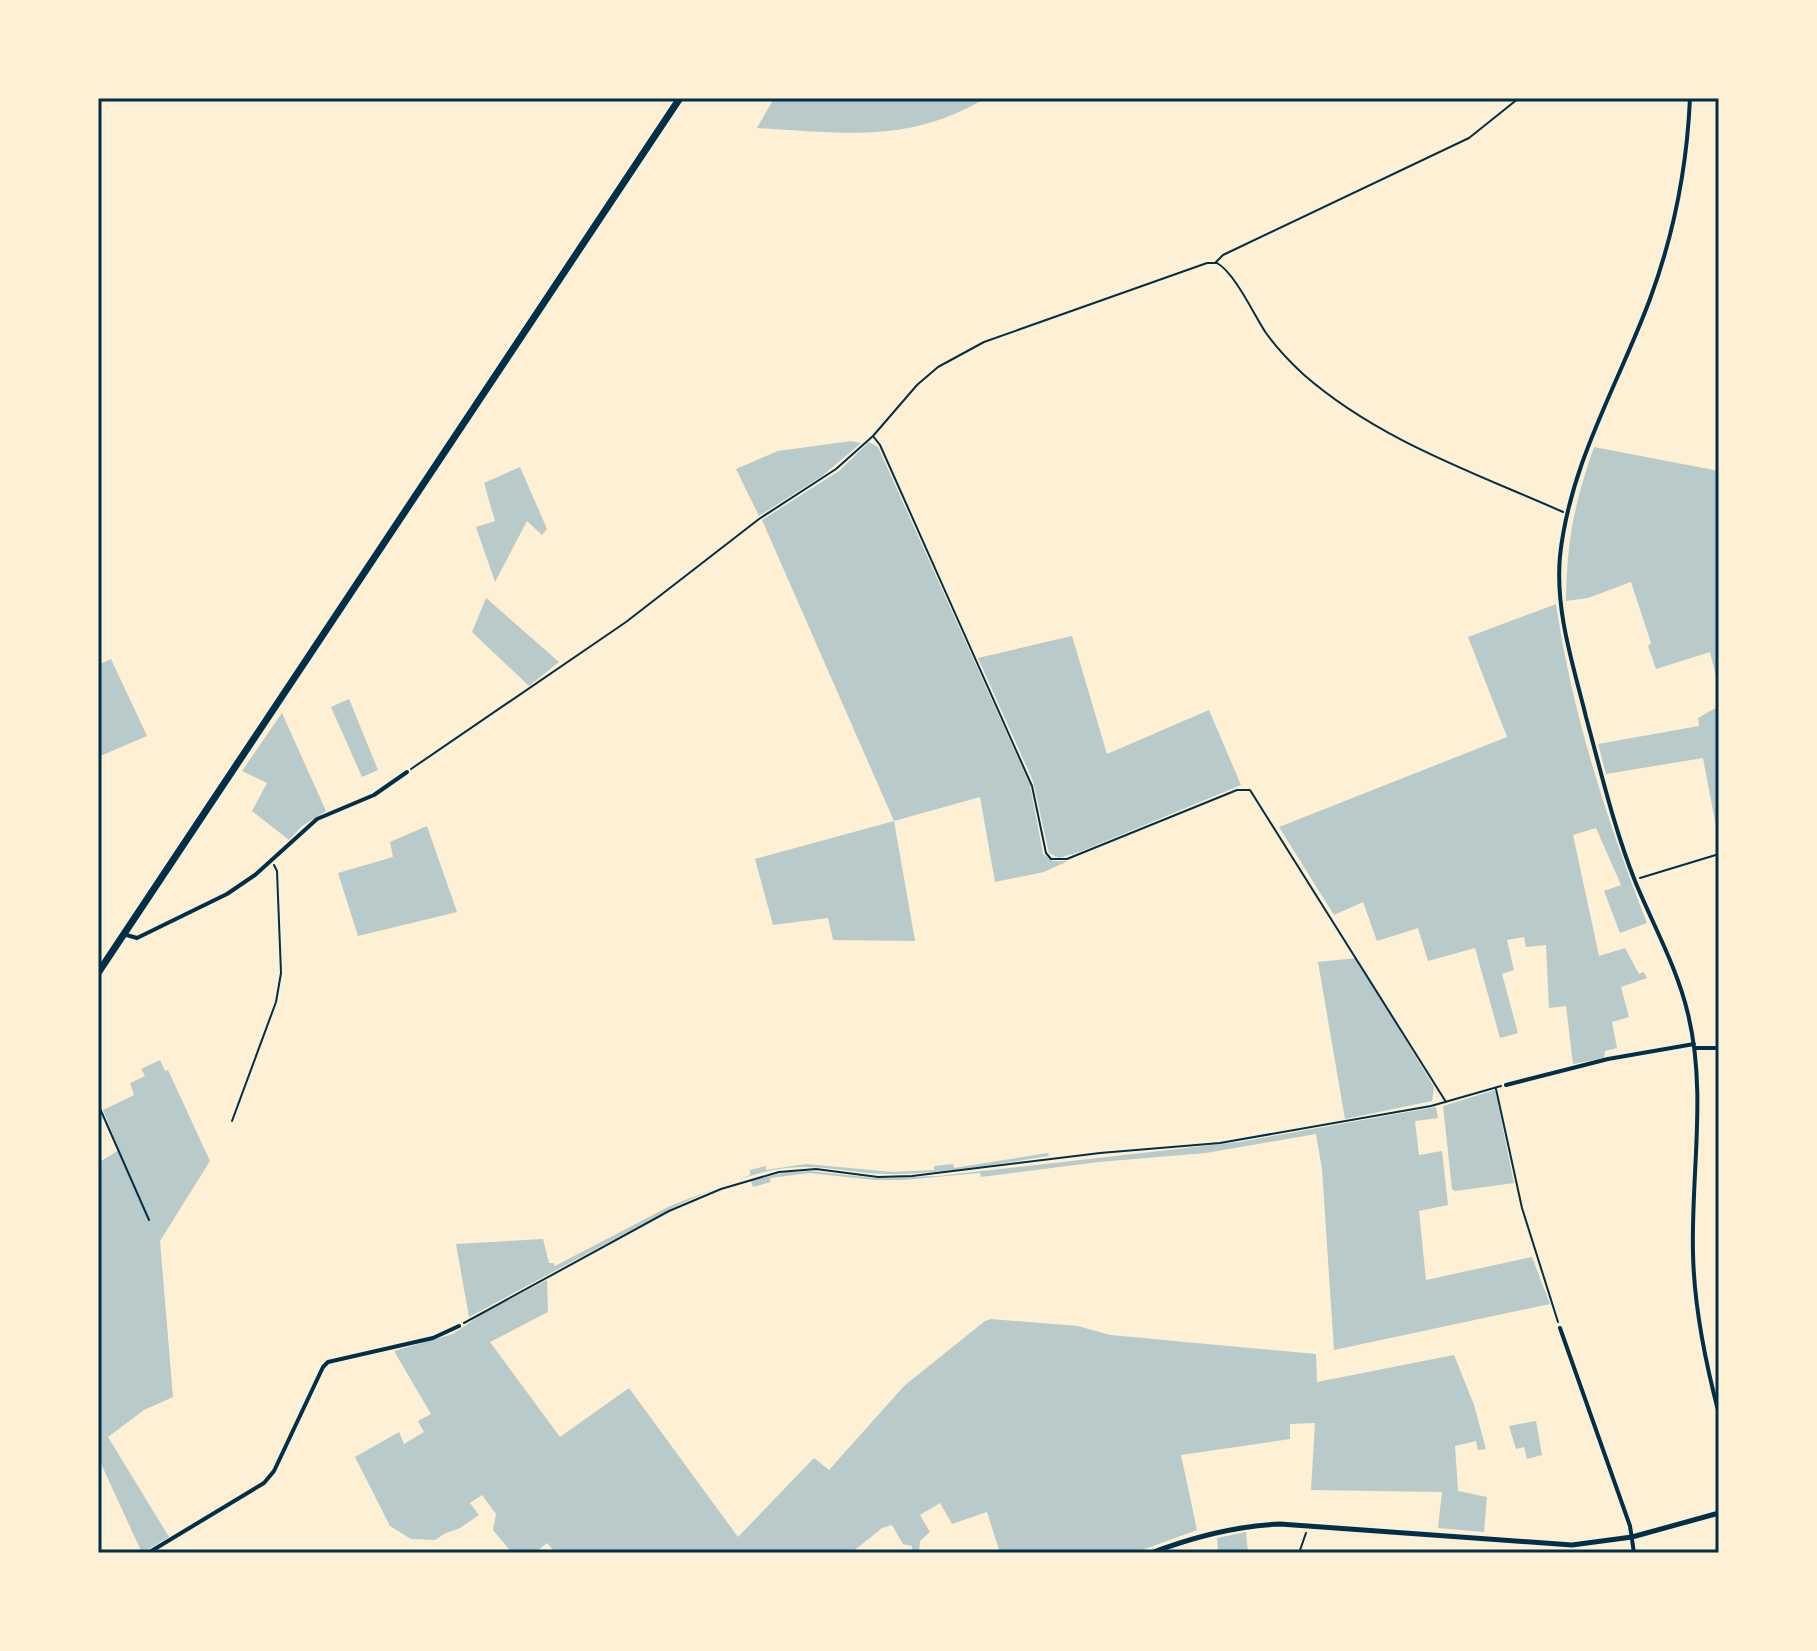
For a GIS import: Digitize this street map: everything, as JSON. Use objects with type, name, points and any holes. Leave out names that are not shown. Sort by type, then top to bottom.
[{"type":"main road","points":[[98,973],[103,957],[123,934],[680,98]]},
{"type":"street","points":[[1690,98],[1685,159],[1671,232],[1650,299],[1579,468],[1566,513],[1559,585],[1566,637],[1611,809],[1635,879],[1679,983],[1694,1046],[1697,1092],[1692,1251],[1694,1281],[1702,1346],[1719,1414]]},
{"type":"street","points":[[123,934],[137,938],[203,908],[255,875],[317,819],[374,795],[407,772]]},
{"type":"street","points":[[1506,1085],[1608,1059],[1694,1046],[1719,1048]]},
{"type":"street","points":[[148,1553],[264,1483],[274,1471],[328,1362],[433,1338],[459,1326]]},
{"type":"street","points":[[1560,1328],[1632,1537],[1634,1553]]},
{"type":"street","points":[[1151,1553],[1198,1537],[1267,1524],[1309,1524],[1550,1544],[1594,1543],[1632,1537],[1719,1513]]},
{"type":"path","points":[[1216,263],[1223,255],[1469,138],[1519,98]]},
{"type":"path","points":[[407,772],[626,622],[759,519],[836,469],[873,436],[927,375],[961,353],[1082,306],[1207,263],[1216,263],[1227,272],[1269,337],[1302,373],[1340,404],[1401,441],[1566,513]]},
{"type":"path","points":[[873,436],[880,445],[1028,776],[1046,853],[1058,860],[1067,859],[1237,790],[1250,790],[1446,1102]]},
{"type":"path","points":[[1635,879],[1719,854]]},
{"type":"path","points":[[232,1121],[276,1002],[281,973],[277,871],[272,860]]},
{"type":"path","points":[[459,1326],[669,1211],[721,1189],[779,1172],[816,1169],[878,1177],[912,1176],[1100,1153],[1220,1143],[1338,1124],[1446,1102],[1496,1088],[1522,1208],[1560,1328]]},
{"type":"path","points":[[98,1104],[149,1220]]},
{"type":"path","points":[[1299,1553],[1309,1524]]},
{"type":"shaded area","points":[[774,98],[986,98],[930,123],[902,129],[847,133],[757,128]]},
{"type":"shaded area","points":[[851,441],[861,443],[822,476],[759,516],[736,469],[778,451]]},
{"type":"shaded area","points":[[869,442],[878,447],[1030,785],[1043,854],[1053,861],[1068,861],[1044,872],[995,882],[980,797],[894,821],[762,520],[839,471]]},
{"type":"shaded area","points":[[1594,447],[1719,471],[1719,689],[1710,652],[1656,669],[1631,582],[1588,598],[1566,601],[1573,522]]},
{"type":"shaded area","points":[[520,467],[547,529],[542,535],[527,521],[495,582],[476,527],[495,521],[484,483]]},
{"type":"shaded area","points":[[486,598],[559,662],[529,686],[472,632]]},
{"type":"shaded area","points":[[1556,604],[1571,685],[1592,766],[1647,923],[1620,933],[1604,891],[1621,885],[1596,828],[1573,835],[1599,956],[1625,948],[1639,974],[1644,972],[1647,978],[1621,987],[1629,1017],[1612,1022],[1617,1048],[1605,1051],[1604,1058],[1573,1064],[1566,1006],[1549,1008],[1546,945],[1526,947],[1524,937],[1507,940],[1514,970],[1502,974],[1518,1033],[1500,1038],[1475,948],[1428,961],[1418,928],[1377,941],[1363,902],[1334,915],[1279,827],[1507,737],[1468,637]]},
{"type":"shaded area","points":[[1072,636],[1107,754],[1209,710],[1241,785],[1082,851],[1059,858],[1049,853],[1033,781],[978,658]]},
{"type":"shaded area","points":[[111,659],[147,736],[98,757],[98,665]]},
{"type":"shaded area","points":[[349,699],[378,770],[362,777],[331,707]]},
{"type":"shaded area","points":[[1719,706],[1719,842],[1703,758],[1606,774],[1598,744],[1699,726],[1698,718]]},
{"type":"shaded area","points":[[282,713],[326,811],[302,826],[289,840],[252,811],[267,783],[242,771]]},
{"type":"shaded area","points":[[894,821],[915,941],[833,940],[828,918],[773,925],[755,859]]},
{"type":"shaded area","points":[[427,826],[457,912],[358,936],[338,873],[393,857],[390,842]]},
{"type":"shaded area","points":[[1356,958],[1434,1087],[1432,1101],[1345,1119],[1318,962]]},
{"type":"shaded area","points":[[160,1060],[165,1071],[168,1070],[210,1161],[160,1241],[173,1397],[144,1410],[108,1437],[169,1537],[142,1553],[98,1457],[98,1163],[119,1150],[103,1110],[134,1095],[130,1083],[145,1076],[141,1069]]},
{"type":"shaded area","points":[[1495,1090],[1514,1183],[1455,1191],[1452,1189],[1443,1106]]},
{"type":"shaded area","points":[[1436,1107],[1438,1118],[1415,1121],[1419,1155],[1442,1151],[1448,1205],[1419,1211],[1426,1280],[1532,1257],[1550,1304],[1334,1350],[1322,1169],[1316,1134],[1206,1153],[981,1177],[980,1173],[903,1180],[875,1180],[809,1173],[770,1178],[771,1182],[753,1187],[751,1181],[787,1172],[810,1171],[875,1178],[938,1176],[1239,1142]]},
{"type":"shaded area","points":[[1048,1153],[1049,1156],[972,1168],[914,1173],[786,1168],[728,1184],[750,1175],[750,1170],[766,1166],[766,1170],[806,1164],[893,1172],[934,1170],[934,1166],[953,1164],[954,1168]]},
{"type":"shaded area","points":[[719,1187],[674,1207],[469,1317],[456,1244],[543,1239],[549,1263],[555,1266],[670,1206]]},
{"type":"shaded area","points":[[547,1280],[548,1312],[490,1342],[560,1437],[629,1388],[738,1537],[814,1458],[829,1470],[904,1386],[991,1319],[1078,1326],[1110,1335],[1316,1354],[1317,1382],[1454,1355],[1474,1405],[1486,1449],[1478,1450],[1476,1441],[1455,1446],[1458,1491],[1487,1497],[1484,1532],[1438,1528],[1442,1492],[1311,1490],[1315,1423],[1290,1424],[1290,1439],[1181,1455],[1197,1530],[1134,1553],[1000,1553],[987,1512],[952,1524],[940,1503],[920,1515],[930,1532],[920,1541],[919,1553],[912,1553],[912,1546],[903,1544],[892,1525],[882,1528],[851,1553],[556,1553],[547,1543],[535,1553],[512,1553],[493,1530],[496,1514],[482,1495],[470,1503],[479,1515],[460,1528],[435,1540],[411,1539],[390,1526],[355,1457],[399,1432],[404,1444],[424,1432],[418,1421],[431,1414],[394,1351],[453,1334],[485,1312]]},
{"type":"shaded area","points":[[1536,1421],[1542,1455],[1527,1459],[1524,1447],[1516,1449],[1509,1426]]},
{"type":"shaded area","points":[[1246,1532],[1248,1553],[1218,1553],[1217,1538]]}]
